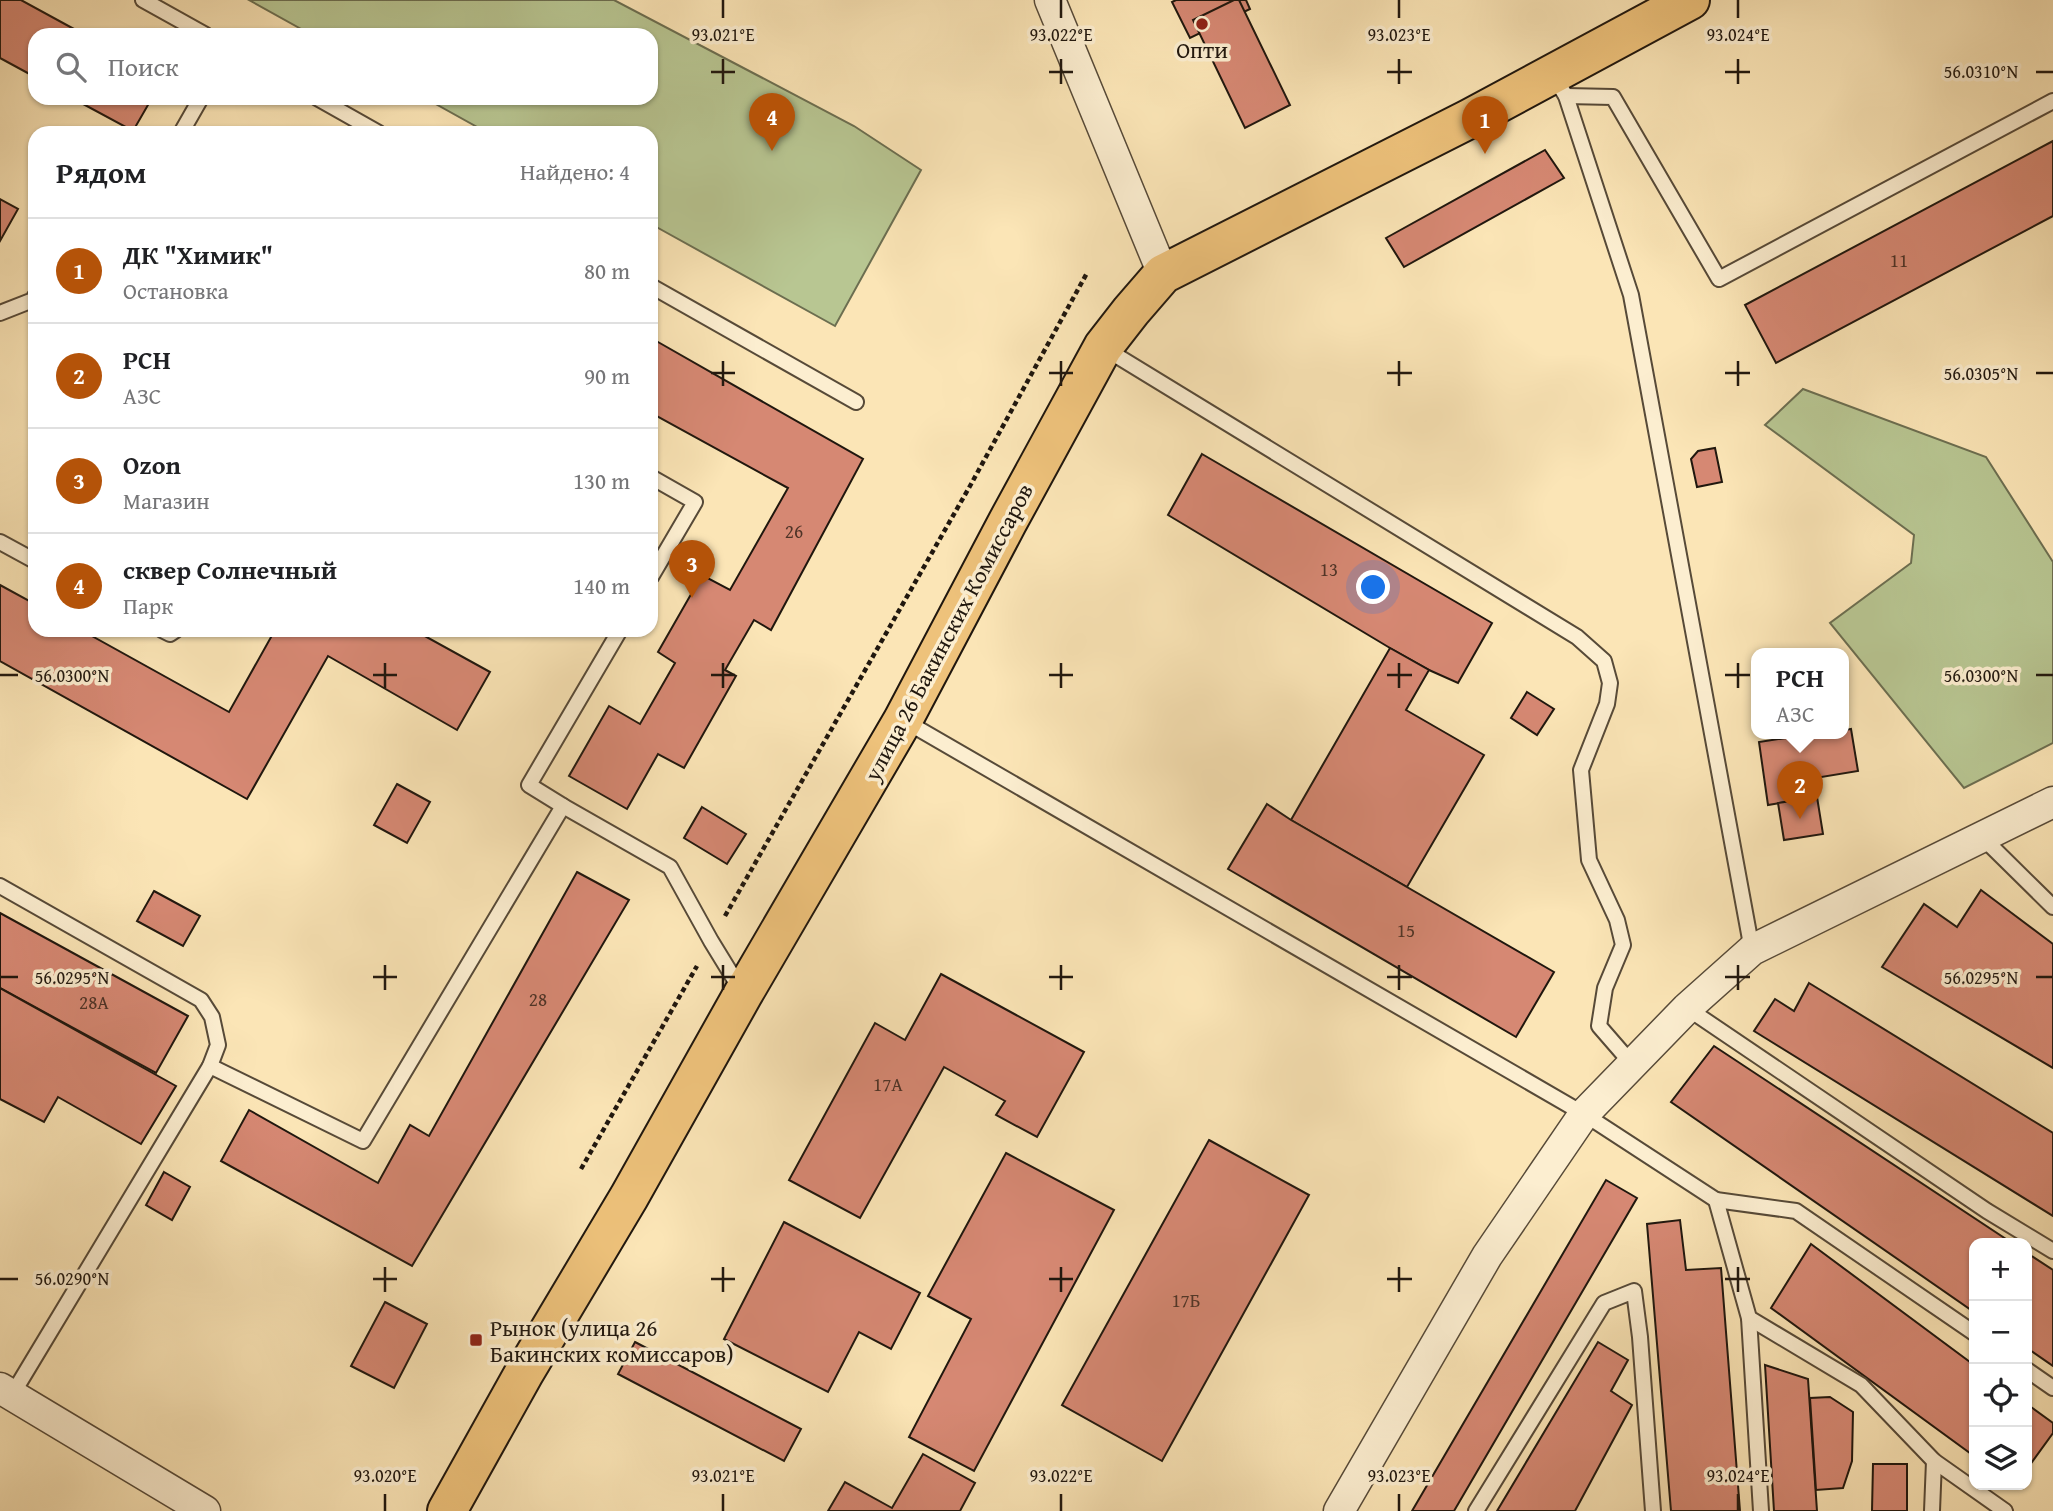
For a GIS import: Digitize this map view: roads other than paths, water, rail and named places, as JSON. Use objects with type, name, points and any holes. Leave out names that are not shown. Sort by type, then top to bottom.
[{"type":"main road","name":"улица 26 Бакинских Комиссаров","points":[[447,1511],[524,1373],[629,1197],[743,994],[903,720],[1103,347],[1130,311],[1163,274],[1469,119],[1558,84],[1690,0]]},
{"type":"street","points":[[1050,0],[1163,274]]},
{"type":"street","points":[[1339,1511],[1487,1256],[1584,1114],[1688,1008],[1752,950],[2053,802]]},
{"type":"street","points":[[6,1392],[205,1511]]},
{"type":"lane","points":[[143,0],[193,28]]},
{"type":"lane","points":[[1558,84],[1613,97],[1719,279],[2053,101]]},
{"type":"lane","points":[[1558,84],[1631,295],[1752,950]]},
{"type":"lane","points":[[185,126],[197,105]]},
{"type":"lane","points":[[329,105],[367,126]]},
{"type":"lane","points":[[658,290],[856,402]]},
{"type":"lane","points":[[0,313],[28,302]]},
{"type":"lane","points":[[1103,347],[1577,637],[1604,661],[1610,683],[1607,704],[1581,770],[1589,860],[1618,920],[1623,945],[1605,988],[1599,1026],[1632,1064]]},
{"type":"lane","points":[[658,481],[695,502],[658,565]]},
{"type":"lane","points":[[0,542],[28,557]]},
{"type":"lane","points":[[616,637],[529,785],[670,867],[743,994]]},
{"type":"lane","points":[[903,720],[1584,1114],[1716,1200],[1796,1210],[1969,1330]]},
{"type":"lane","points":[[210,1066],[363,1141],[563,807]]},
{"type":"lane","points":[[1982,837],[2053,907]]},
{"type":"lane","points":[[0,886],[201,1000],[212,1017],[218,1045],[210,1066],[6,1392]]},
{"type":"lane","points":[[1688,1008],[1987,1211],[2053,1251]]},
{"type":"lane","points":[[1716,1200],[1749,1318],[1761,1511]]},
{"type":"lane","points":[[1476,1511],[1604,1303],[1634,1291],[1653,1511]]},
{"type":"lane","points":[[1749,1318],[1861,1385],[1934,1461],[2005,1511]]},
{"type":"lane","points":[[2032,1373],[2053,1388]]},
{"type":"lane","points":[[1932,1511],[1934,1461]]},
{"type":"place","name":"Опти","points":[[1202,24]]},
{"type":"place","name":"сквер Солнечный","points":[[772,151]]},
{"type":"place","name":"ДК \"Химик\"","points":[[1485,154]]},
{"type":"place","name":"Ozon","points":[[692,598]]},
{"type":"place","name":"РСН","points":[[1800,819]]},
{"type":"place","name":"Рынок (улица 26 Бакинских комиссаров)","points":[[476,1340]]}]
